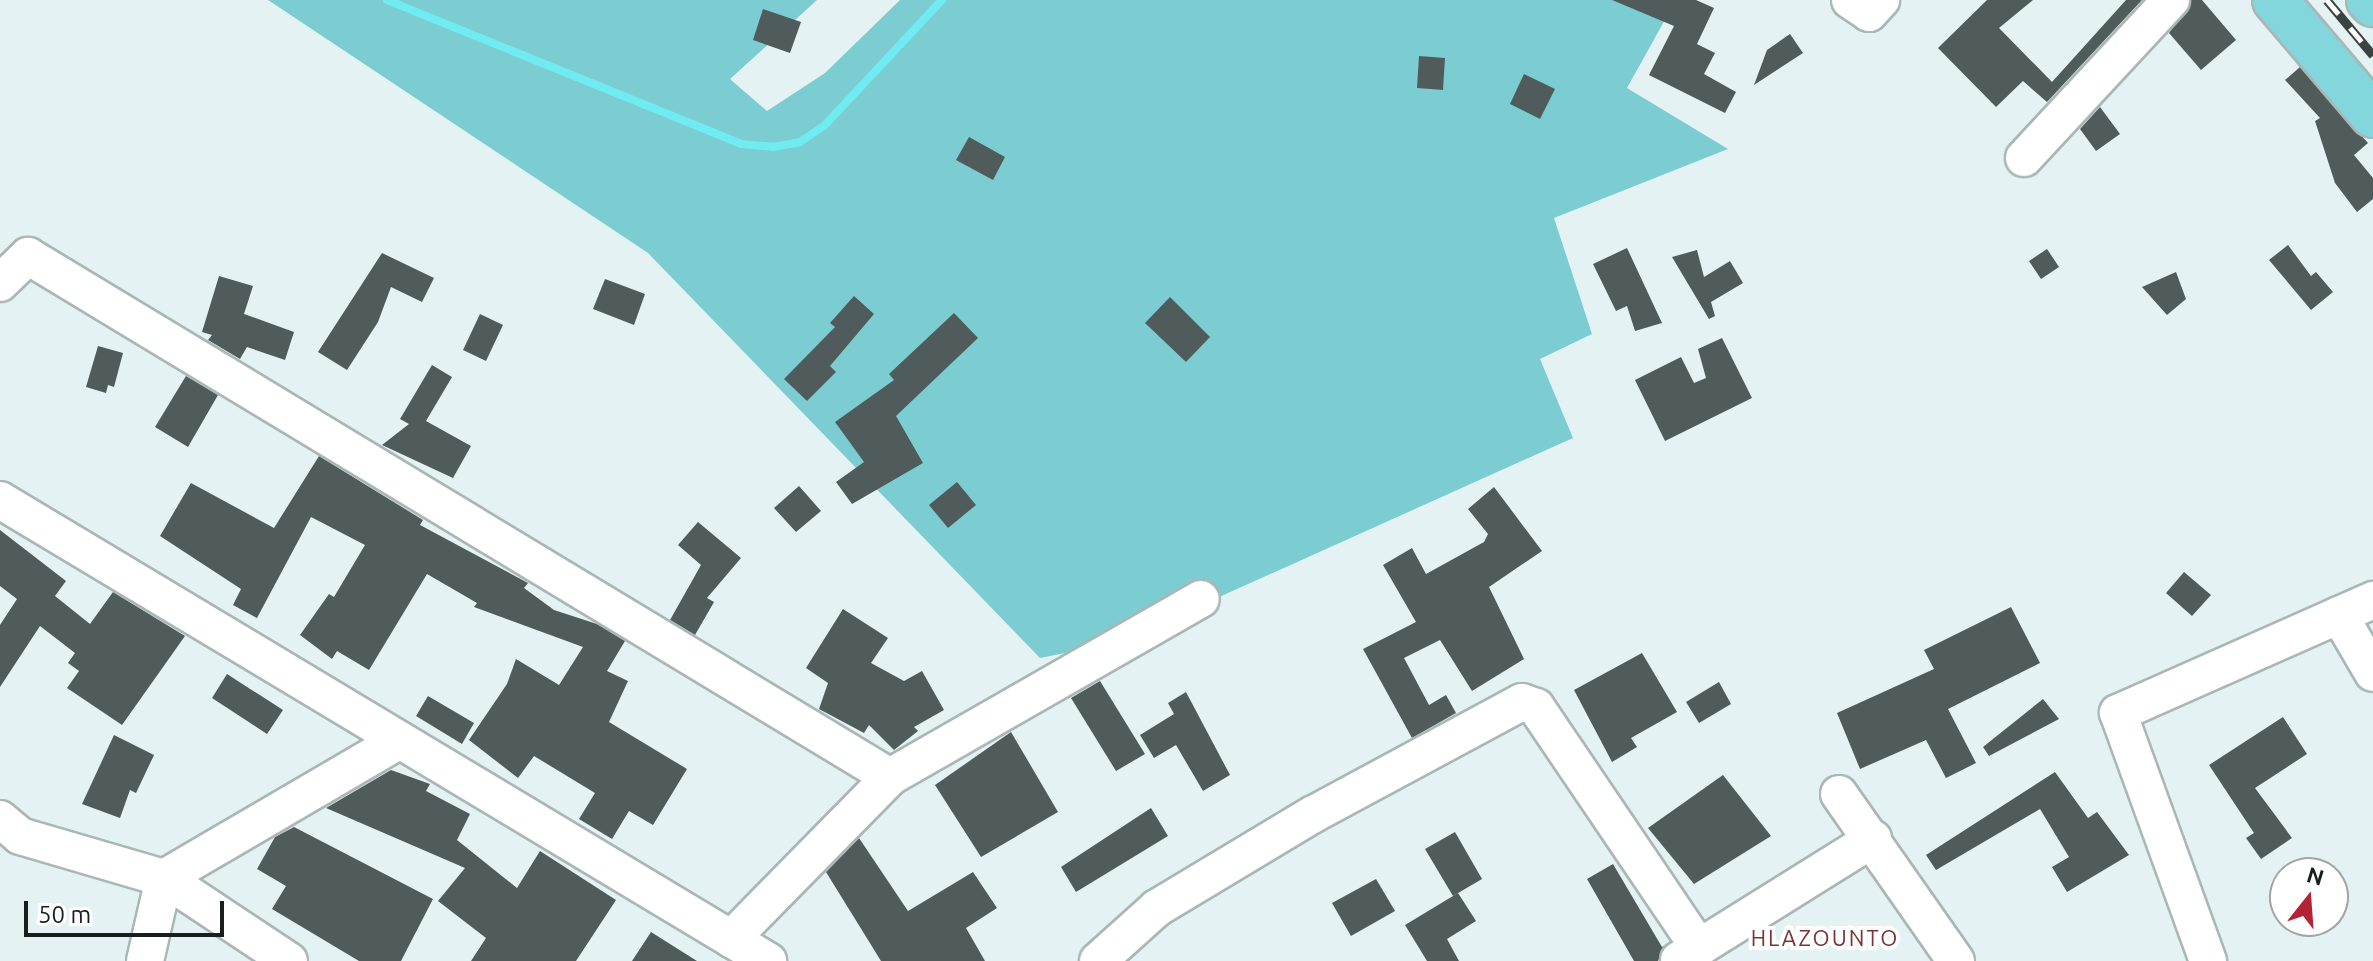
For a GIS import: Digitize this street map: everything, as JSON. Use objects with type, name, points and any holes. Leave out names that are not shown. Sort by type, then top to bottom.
[{"type":"main road","points":[[2275,0],[2373,115]]},
{"type":"street","points":[[1850,0],[1869,13],[1881,0]]},
{"type":"street","points":[[2024,158],[2171,0]]},
{"type":"street","points":[[0,283],[28,256],[890,777]]},
{"type":"street","points":[[0,500],[768,961]]},
{"type":"street","points":[[731,939],[890,777],[1201,599]]},
{"type":"street","points":[[2208,961],[2118,713],[2373,600]]},
{"type":"street","points":[[2339,615],[2373,673]]},
{"type":"street","points":[[1098,961],[1157,908],[1312,815],[1522,702],[1536,707],[1688,955],[1873,839]]},
{"type":"street","points":[[145,961],[164,878],[400,740]]},
{"type":"street","points":[[1839,794],[1956,961]]},
{"type":"street","points":[[0,819],[20,836],[164,878],[289,961]]},
{"type":"shaded area","points":[[268,0],[817,0],[730,79],[767,111],[825,73],[900,0],[1676,0],[1627,88],[1728,149],[1554,218],[1592,334],[1540,359],[1573,438],[1119,642],[1040,658],[648,253]]},
{"type":"building","points":[[1612,0],[1696,0],[1714,8],[1697,44],[1715,53],[1704,74],[1736,92],[1725,113],[1649,75],[1674,26]]},
{"type":"building","points":[[1987,0],[2033,0],[1999,28],[2052,82],[2126,0],[2142,0],[2047,102],[2023,81],[1996,107],[1938,48]]},
{"type":"building","points":[[2191,0],[2202,0],[2236,40],[2201,70],[2169,33]]},
{"type":"building","points":[[763,9],[801,22],[790,53],[753,40]]},
{"type":"building","points":[[1790,34],[1803,53],[1754,85],[1767,50]]},
{"type":"building","points":[[1419,56],[1445,58],[1443,90],[1417,88]]},
{"type":"building","points":[[2300,67],[2368,143],[2354,155],[2373,178],[2373,199],[2357,212],[2335,183],[2315,121],[2320,118],[2285,80]]},
{"type":"building","points":[[1524,74],[1555,89],[1540,119],[1510,104]]},
{"type":"building","points":[[2100,107],[2120,134],[2096,151],[2080,129]]},
{"type":"building","points":[[969,137],[1005,157],[993,180],[956,160]]},
{"type":"building","points":[[2288,245],[2311,276],[2316,272],[2333,292],[2311,310],[2269,260]]},
{"type":"building","points":[[1627,248],[1662,323],[1635,331],[1627,306],[1616,311],[1593,264]]},
{"type":"building","points":[[2047,249],[2059,267],[2041,279],[2029,261]]},
{"type":"building","points":[[1697,250],[1704,277],[1730,261],[1743,283],[1711,302],[1715,316],[1709,319],[1672,257]]},
{"type":"building","points":[[382,253],[434,278],[422,302],[391,287],[378,322],[347,370],[318,352]]},
{"type":"building","points":[[2176,272],[2186,299],[2167,315],[2142,287]]},
{"type":"building","points":[[219,276],[253,286],[244,314],[294,332],[285,360],[247,347],[240,359],[208,340],[212,335],[202,332]]},
{"type":"building","points":[[605,279],[645,294],[634,325],[593,309]]},
{"type":"building","points":[[854,296],[874,314],[830,366],[836,372],[807,401],[784,379],[835,327],[830,323]]},
{"type":"building","points":[[1170,297],[1210,337],[1186,362],[1145,323]]},
{"type":"building","points":[[954,313],[978,338],[896,416],[923,463],[852,504],[836,482],[864,462],[835,422],[894,380],[889,374]]},
{"type":"building","points":[[480,314],[503,325],[486,361],[463,350]]},
{"type":"building","points":[[1722,338],[1752,398],[1665,441],[1635,380],[1681,357],[1694,383],[1706,378],[1698,349]]},
{"type":"building","points":[[98,346],[123,353],[114,387],[108,385],[106,393],[86,387]]},
{"type":"building","points":[[432,365],[452,377],[426,421],[471,446],[453,478],[382,445],[409,424],[400,419]]},
{"type":"building","points":[[186,376],[218,395],[188,447],[155,427]]},
{"type":"building","points":[[319,456],[423,520],[420,525],[528,583],[524,588],[554,610],[597,624],[625,641],[607,671],[628,681],[609,722],[687,769],[653,825],[629,811],[612,839],[579,819],[595,793],[534,756],[518,778],[469,740],[507,684],[516,659],[559,685],[583,647],[474,607],[477,603],[427,574],[369,670],[337,651],[332,659],[300,635],[329,594],[334,597],[365,545],[311,517],[257,618],[233,605],[241,589],[160,536],[191,483],[274,528]]},
{"type":"building","points":[[957,482],[976,505],[948,528],[929,505]]},
{"type":"building","points":[[799,486],[821,511],[796,532],[774,508]]},
{"type":"building","points":[[1494,487],[1542,551],[1489,587],[1524,659],[1472,691],[1440,640],[1404,658],[1429,705],[1446,695],[1456,713],[1412,738],[1363,649],[1416,622],[1383,565],[1412,548],[1426,574],[1484,542],[1488,534],[1468,509]]},
{"type":"building","points":[[698,522],[741,558],[707,598],[714,602],[695,635],[670,620],[701,565],[678,545]]},
{"type":"building","points":[[0,530],[66,581],[55,596],[90,624],[113,592],[185,636],[122,725],[67,688],[79,671],[68,663],[75,653],[40,626],[0,687],[0,625],[17,599],[0,586]]},
{"type":"building","points":[[2184,572],[2211,595],[2192,616],[2166,593]]},
{"type":"building","points":[[2011,607],[2040,663],[1948,709],[1976,763],[1946,778],[1926,740],[1860,769],[1837,713],[1934,669],[1924,650]]},
{"type":"building","points":[[843,609],[888,638],[871,663],[904,681],[922,671],[944,710],[914,727],[918,731],[894,750],[869,725],[864,733],[819,709],[828,683],[806,668]]},
{"type":"building","points":[[1642,653],[1677,712],[1631,738],[1637,747],[1612,762],[1574,690]]},
{"type":"building","points":[[227,674],[283,710],[267,734],[212,698]]},
{"type":"building","points":[[1100,681],[1145,754],[1116,771],[1071,698]]},
{"type":"building","points":[[1719,682],[1731,704],[1699,723],[1686,702]]},
{"type":"building","points":[[1186,692],[1230,775],[1203,791],[1176,745],[1154,758],[1140,735],[1174,714],[1168,703]]},
{"type":"building","points":[[428,696],[474,723],[462,744],[416,716]]},
{"type":"building","points":[[2043,699],[2059,719],[1989,756],[1983,747]]},
{"type":"building","points":[[2283,717],[2307,754],[2255,788],[2292,838],[2261,859],[2246,838],[2254,833],[2209,765]]},
{"type":"building","points":[[1011,732],[1058,812],[981,857],[935,785]]},
{"type":"building","points":[[114,735],[154,755],[136,793],[130,790],[120,818],[82,804]]},
{"type":"building","points":[[391,770],[430,784],[426,791],[470,814],[457,840],[517,888],[540,851],[616,900],[576,961],[471,961],[486,938],[438,901],[465,868],[326,808]]},
{"type":"building","points":[[2055,772],[2088,818],[2097,812],[2129,855],[2067,892],[2052,867],[2069,857],[2040,809],[1936,870],[1926,855]]},
{"type":"building","points":[[1723,775],[1771,836],[1694,884],[1648,828]]},
{"type":"building","points":[[1151,808],[1168,836],[1076,892],[1061,867]]},
{"type":"building","points":[[294,827],[433,899],[401,961],[359,961],[272,909],[286,886],[257,869],[275,837]]},
{"type":"building","points":[[1455,832],[1482,879],[1453,896],[1425,849]]},
{"type":"building","points":[[859,838],[908,911],[973,872],[997,908],[966,928],[985,961],[881,961],[826,872]]},
{"type":"building","points":[[1613,864],[1662,947],[1665,945],[1658,961],[1634,961],[1587,879]]},
{"type":"building","points":[[1376,879],[1395,911],[1351,936],[1332,903]]},
{"type":"building","points":[[1458,893],[1476,921],[1447,939],[1459,961],[1427,961],[1405,925]]},
{"type":"building","points":[[651,932],[697,961],[632,961]]},
{"type":"waterway","points":[[387,0],[741,144],[773,147],[800,142],[824,126],[942,0]]},
{"type":"railway","points":[[2327,0],[2373,55]]},
{"type":"district","name":"HLAZOUNTO","points":[[1825,938]]}]
